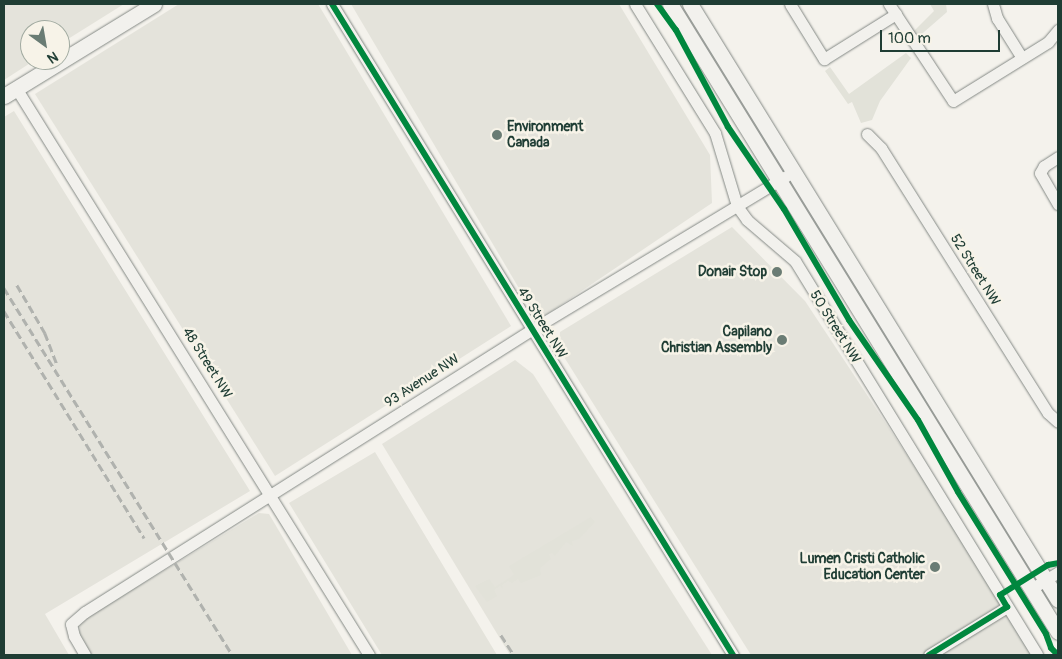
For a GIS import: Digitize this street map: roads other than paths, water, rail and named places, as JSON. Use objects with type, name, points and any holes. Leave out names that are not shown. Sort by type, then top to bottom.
[{"type":"main road","points":[[10,92],[154,4]]},
{"type":"main road","points":[[670,4],[1058,632]]},
{"type":"main road","points":[[690,4],[794,172],[1052,576],[1058,600]]},
{"type":"street","name":"49 Street NW","points":[[332,4],[531,330],[733,655]]},
{"type":"street","name":"50 Street NW","points":[[635,4],[715,133],[737,206],[794,261],[1037,655]]},
{"type":"street","points":[[790,4],[824,59],[896,14]]},
{"type":"street","points":[[889,4],[953,101],[1048,42],[1058,30]]},
{"type":"street","points":[[993,4],[997,18],[1022,58]]},
{"type":"street","name":"48 Street NW","points":[[10,92],[272,495],[369,655]]},
{"type":"street","name":"52 Street NW","points":[[867,134],[881,148],[1048,413],[1058,422]]},
{"type":"street","points":[[1058,157],[1044,166],[1040,172],[1058,204]]},
{"type":"street","name":"93 Avenue NW","points":[[85,655],[74,636],[72,624],[85,612],[531,330],[794,172]]},
{"type":"street","points":[[1031,589],[1052,576]]},
{"type":"street","points":[[929,655],[1007,607]]},
{"type":"railway","points":[[17,285],[45,333],[57,365]]},
{"type":"railway","points":[[4,288],[232,655]]},
{"type":"railway","points":[[4,311],[144,538]]},
{"type":"railway","points":[[501,635],[514,655]]},
{"type":"place","name":"Environment Canada","points":[[497,135]]},
{"type":"place","name":"Donair Stop","points":[[777,272]]},
{"type":"place","name":"Capilano Christian Assembly","points":[[782,340]]},
{"type":"place","name":"Lumen Cristi Catholic Education Center","points":[[935,567]]}]
